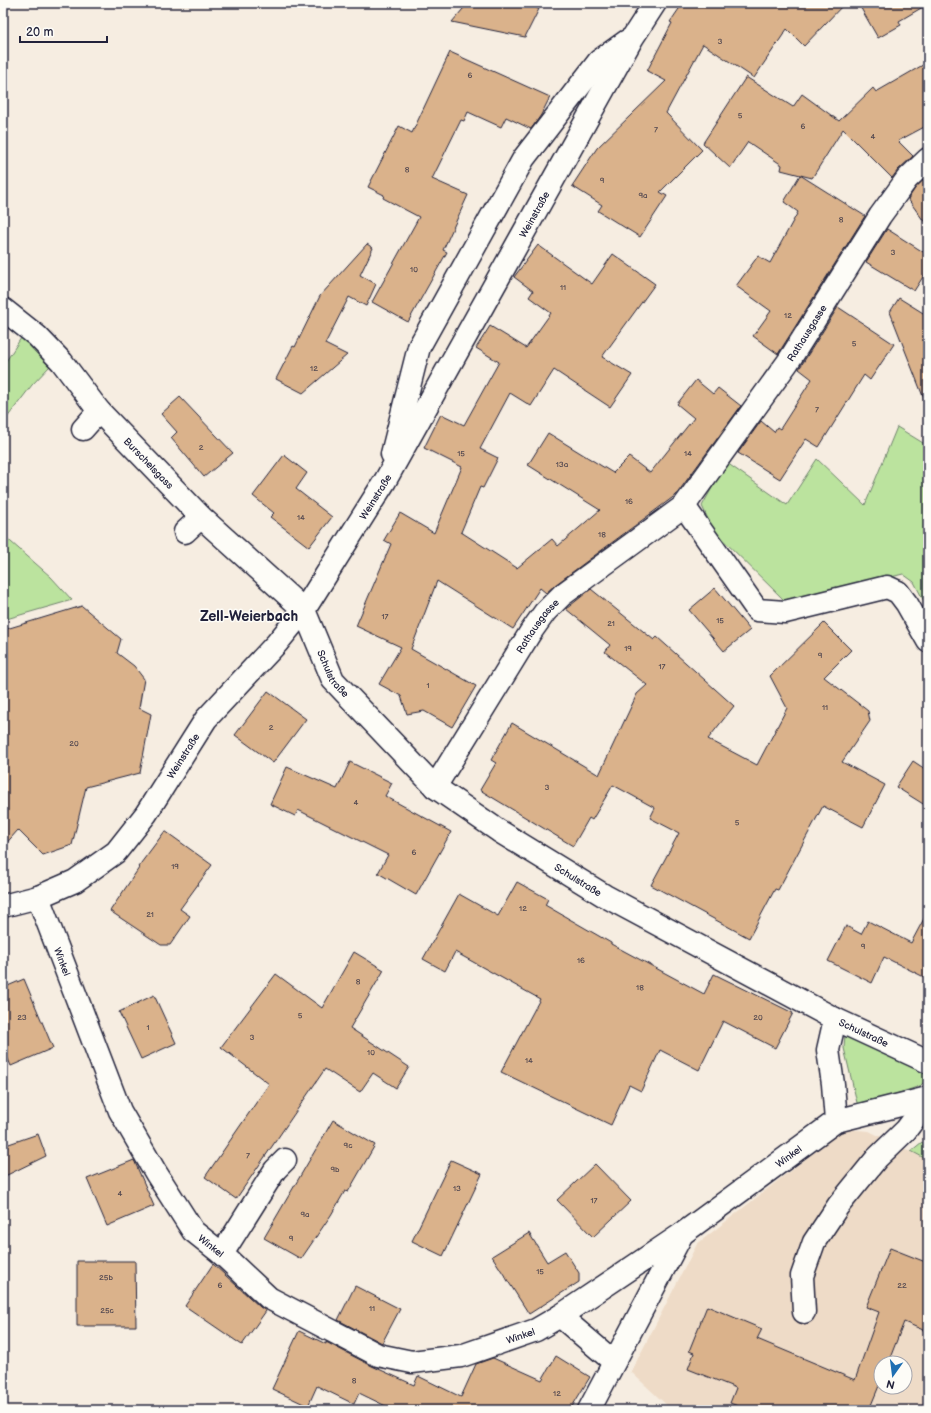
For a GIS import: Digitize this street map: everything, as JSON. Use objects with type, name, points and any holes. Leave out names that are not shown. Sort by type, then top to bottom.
[{"type":"street","name":"Weinstraße","points":[[3,906],[38,897],[75,881],[116,852],[146,814],[206,718],[277,642],[304,610],[385,481],[633,37],[655,3]]},
{"type":"street","points":[[385,481],[422,340],[524,158],[599,61],[633,37]]},
{"type":"street","name":"Rathausgasse","points":[[436,787],[530,632],[545,612],[562,594],[684,506],[788,362],[880,216],[907,179],[928,160]]},
{"type":"street","name":"Burschelsgass","points":[[3,309],[37,336],[62,362],[99,411],[201,517],[304,610]]},
{"type":"street","points":[[83,429],[99,411]]},
{"type":"street","points":[[684,506],[758,610],[785,612],[887,587],[898,592],[908,604],[928,641]]},
{"type":"street","points":[[185,532],[201,517]]},
{"type":"street","name":"Schulstraße","points":[[304,610],[333,680],[436,787],[499,831],[605,896],[835,1019],[928,1062]]},
{"type":"street","name":"Winkel","points":[[38,897],[120,1111],[156,1173],[193,1231],[222,1254],[269,1298],[378,1355],[412,1362],[461,1356],[536,1330],[560,1316],[682,1234],[836,1121],[925,1099]]},
{"type":"street","points":[[835,1019],[828,1050],[836,1121]]},
{"type":"street","points":[[804,1312],[802,1276],[814,1242],[838,1206],[867,1170],[877,1158],[906,1130],[915,1118],[925,1099]]},
{"type":"street","points":[[222,1254],[275,1170],[285,1160]]},
{"type":"street","name":"Winkel","points":[[589,1410],[682,1234]]},
{"type":"street","points":[[560,1316],[614,1362]]},
{"type":"shaded area","points":[[844,1129],[869,1131],[928,1160],[928,1410],[672,1410],[631,1372],[697,1244]]},
{"type":"green space","points":[[21,338],[38,349],[50,366],[32,385],[3,423],[3,366]]},
{"type":"green space","points":[[897,427],[928,446],[928,609],[914,582],[903,574],[787,603],[713,530],[702,506],[727,463],[787,505],[817,459],[865,505]]},
{"type":"green space","points":[[3,535],[51,577],[72,600],[3,620]]},
{"type":"green space","points":[[845,1034],[924,1070],[928,1078],[920,1086],[858,1107],[844,1048]]},
{"type":"green space","points":[[922,1142],[928,1149],[928,1160],[911,1151]]},
{"type":"building","points":[[468,3],[525,3],[539,9],[525,37],[452,22]]},
{"type":"building","points":[[683,3],[845,3],[804,46],[787,29],[754,78],[703,44],[666,113],[702,150],[660,192],[667,196],[640,237],[598,211],[602,205],[572,186],[597,148],[666,81],[647,71],[672,23],[670,22]]},
{"type":"building","points":[[858,3],[928,4],[899,21],[901,25],[878,38]]},
{"type":"building","points":[[450,52],[550,97],[541,115],[531,129],[506,117],[501,127],[468,112],[464,121],[461,120],[432,179],[468,195],[443,250],[447,252],[408,322],[372,302],[419,217],[383,198],[384,195],[368,187],[399,126],[412,133]]},
{"type":"building","points":[[928,62],[928,125],[898,141],[913,156],[892,178],[843,129],[812,178],[781,170],[782,165],[748,142],[730,168],[703,143],[746,77],[793,107],[802,94],[839,121],[873,88],[876,92]]},
{"type":"building","points":[[800,175],[865,216],[778,354],[753,336],[771,311],[736,286],[758,256],[770,263],[798,212],[784,202]]},
{"type":"building","points":[[928,176],[928,227],[908,199],[916,187]]},
{"type":"building","points":[[887,229],[928,255],[928,269],[914,291],[866,262]]},
{"type":"building","points":[[367,244],[373,248],[360,275],[376,284],[366,306],[349,297],[325,344],[347,355],[303,393],[276,379],[293,346],[295,347],[320,296]]},
{"type":"building","points":[[538,245],[592,284],[613,254],[655,284],[602,357],[632,375],[610,407],[554,370],[531,406],[510,393],[480,449],[498,458],[483,488],[480,487],[461,532],[517,568],[552,539],[558,546],[600,510],[528,465],[548,433],[613,473],[629,457],[650,473],[694,418],[677,404],[696,380],[713,394],[718,388],[741,406],[676,495],[546,593],[540,588],[513,629],[437,581],[411,649],[476,686],[452,727],[424,711],[407,714],[401,696],[379,684],[401,647],[356,626],[391,544],[384,540],[400,513],[434,533],[462,467],[424,448],[441,414],[464,425],[499,362],[476,348],[490,326],[526,348],[551,313],[529,297],[533,291],[514,277]]},
{"type":"building","points":[[899,298],[928,316],[928,404],[926,404],[890,312]]},
{"type":"building","points":[[838,307],[894,344],[870,380],[864,375],[819,447],[806,439],[780,479],[738,453],[761,421],[774,432],[777,427],[780,429],[812,379],[799,369]]},
{"type":"building","points":[[180,397],[233,453],[204,477],[171,438],[177,432],[161,414]]},
{"type":"building","points":[[284,455],[307,473],[296,489],[332,517],[309,547],[270,517],[274,513],[253,496]]},
{"type":"building","points":[[715,588],[750,630],[724,651],[689,610]]},
{"type":"building","points":[[591,589],[654,640],[657,637],[734,706],[708,739],[757,765],[787,708],[770,676],[824,623],[851,650],[824,677],[868,711],[870,721],[842,762],[885,785],[863,827],[823,806],[778,890],[775,889],[749,938],[651,885],[679,833],[650,818],[655,808],[613,785],[592,820],[589,818],[573,846],[480,790],[496,763],[491,760],[512,723],[599,775],[637,694],[647,685],[605,652],[610,645],[566,609]]},
{"type":"building","points":[[82,606],[121,639],[117,653],[134,666],[144,679],[139,708],[151,714],[140,773],[86,787],[72,845],[43,855],[18,830],[3,847],[3,630]]},
{"type":"building","points":[[268,691],[306,719],[273,763],[235,735]]},
{"type":"building","points":[[913,761],[928,771],[928,807],[896,787]]},
{"type":"building","points":[[350,762],[392,783],[385,796],[451,832],[416,895],[378,873],[388,855],[298,810],[295,816],[270,804],[287,767],[337,789]]},
{"type":"building","points":[[165,831],[212,865],[180,909],[190,916],[170,945],[161,945],[110,911],[139,868],[138,867]]},
{"type":"building","points":[[517,882],[548,899],[545,905],[611,944],[704,994],[714,974],[793,1013],[775,1048],[723,1021],[699,1070],[660,1050],[641,1091],[629,1085],[611,1125],[501,1072],[540,999],[455,952],[445,971],[423,959],[459,894],[498,916]]},
{"type":"building","points":[[928,911],[928,979],[884,957],[872,983],[828,961],[846,926],[861,934],[868,921],[911,943]]},
{"type":"building","points":[[354,952],[384,970],[350,1028],[409,1067],[396,1088],[373,1073],[360,1092],[325,1069],[236,1199],[205,1177],[269,1084],[221,1047],[276,974],[322,1008]]},
{"type":"building","points":[[24,979],[53,1048],[11,1066],[3,1047],[3,988]]},
{"type":"building","points":[[154,995],[176,1043],[141,1059],[119,1012]]},
{"type":"building","points":[[333,1120],[375,1145],[348,1192],[345,1191],[331,1215],[301,1259],[264,1238]]},
{"type":"building","points":[[38,1134],[46,1156],[3,1177],[3,1146]]},
{"type":"building","points":[[134,1160],[154,1206],[107,1226],[87,1179]]},
{"type":"building","points":[[451,1160],[482,1174],[443,1256],[412,1241]]},
{"type":"building","points":[[595,1164],[631,1201],[593,1237],[557,1200]]},
{"type":"building","points":[[529,1233],[547,1262],[565,1251],[579,1273],[579,1282],[529,1314],[492,1256]]},
{"type":"building","points":[[890,1248],[928,1263],[928,1332],[904,1322],[891,1355],[873,1355],[873,1395],[875,1395],[869,1410],[748,1410],[730,1403],[736,1388],[688,1369],[694,1353],[689,1351],[707,1306],[762,1329],[757,1339],[855,1380],[879,1312],[866,1307]]},
{"type":"building","points":[[77,1261],[135,1261],[136,1326],[77,1326]]},
{"type":"building","points":[[213,1264],[266,1311],[242,1345],[185,1306]]},
{"type":"building","points":[[355,1286],[400,1309],[382,1343],[338,1320]]},
{"type":"building","points":[[299,1331],[326,1344],[326,1342],[372,1366],[414,1385],[418,1376],[461,1397],[476,1364],[493,1358],[542,1380],[556,1356],[590,1377],[570,1410],[394,1410],[359,1393],[354,1404],[317,1386],[308,1406],[272,1389]]},
{"type":"district","name":"Zell-Weierbach","points":[[249,616]]}]
